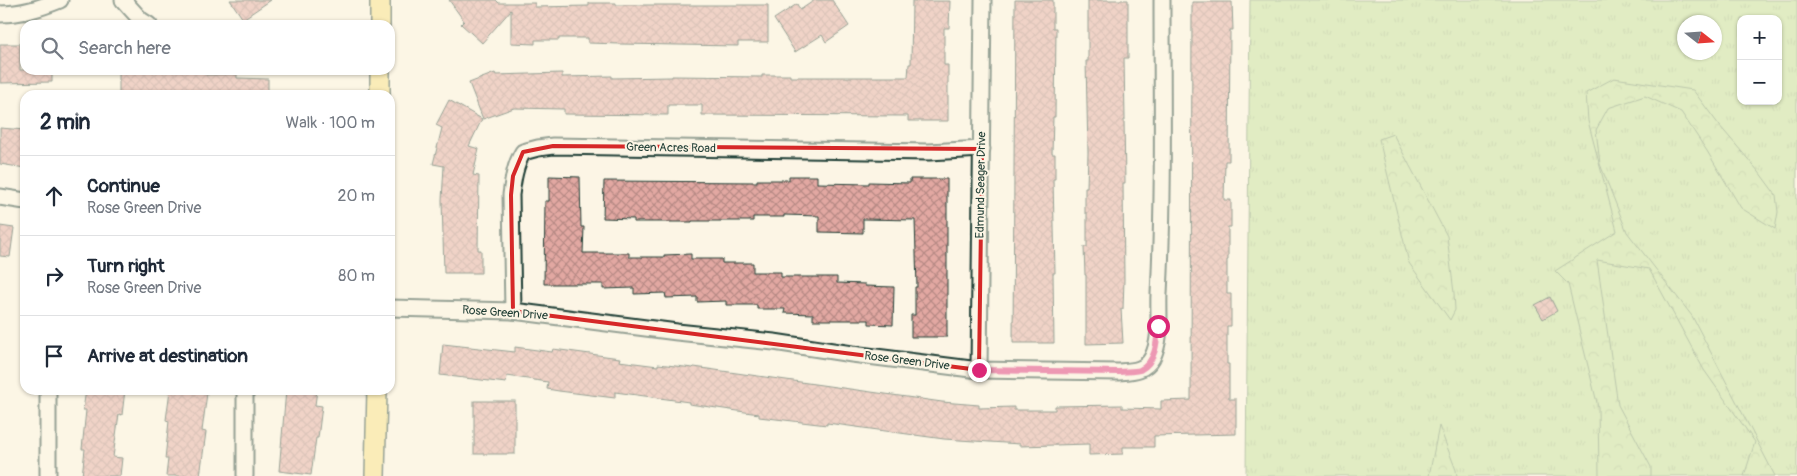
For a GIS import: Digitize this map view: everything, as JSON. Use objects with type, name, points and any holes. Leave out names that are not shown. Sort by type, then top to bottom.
[{"type":"main road","points":[[380,0],[380,20]]},
{"type":"main road","points":[[380,75],[380,90]]},
{"type":"main road","points":[[375,476],[377,395]]},
{"type":"street","points":[[0,14],[32,11],[60,0]]},
{"type":"street","points":[[123,0],[141,20]]},
{"type":"street","name":"Edmund Seager Drive","points":[[979,370],[983,0]]},
{"type":"street","name":"Rose Green Drive","points":[[395,308],[513,311],[677,332],[774,342],[862,356],[979,370],[1119,372],[1139,370],[1152,359],[1158,326],[1161,258],[1162,0]]},
{"type":"street","name":"Green Acres Road","points":[[513,311],[511,195],[513,176],[523,152],[553,146],[929,152],[982,149]]},
{"type":"street","points":[[0,197],[20,200]]},
{"type":"street","points":[[48,395],[48,476]]},
{"type":"street","points":[[245,395],[245,476]]},
{"type":"highlighted area","points":[[553,146],[982,149],[979,370],[513,311],[511,195],[513,176],[523,152]]},
{"type":"green space","points":[[1250,0],[1797,0],[1797,476],[1246,476]]},
{"type":"green space","points":[[1614,78],[1693,90],[1776,195],[1778,212],[1775,229],[1741,208],[1681,112],[1645,96],[1608,108],[1596,130],[1600,164],[1627,232],[1692,316],[1775,476],[1744,476],[1755,442],[1704,370],[1649,269],[1597,260],[1618,405],[1651,467],[1651,476],[1599,476],[1598,407],[1568,284],[1555,271],[1617,231],[1588,121],[1586,93]]},
{"type":"green space","points":[[1393,134],[1447,236],[1455,310],[1450,320],[1409,263],[1379,139]]},
{"type":"green space","points":[[1439,426],[1456,470],[1457,476],[1429,476]]},
{"type":"building","points":[[230,0],[271,0],[243,19]]},
{"type":"building","points":[[449,0],[496,0],[499,3],[535,3],[535,7],[589,6],[589,3],[616,3],[616,5],[768,5],[768,42],[738,42],[738,46],[620,44],[588,43],[588,38],[559,38],[559,40],[535,40],[535,44],[511,43],[511,10],[482,43],[461,24],[464,21]]},
{"type":"building","points":[[815,0],[832,0],[849,26],[826,42],[822,35],[795,52],[774,19],[797,4],[800,10]]},
{"type":"building","points":[[1015,0],[1053,0],[1053,28],[1056,28],[1055,117],[1053,117],[1052,154],[1055,154],[1055,179],[1053,179],[1054,343],[1013,343]]},
{"type":"building","points":[[1088,0],[1128,0],[1128,58],[1124,58],[1124,280],[1123,309],[1121,309],[1123,343],[1086,344],[1084,247],[1087,247],[1085,187],[1087,187],[1088,153],[1086,61],[1088,61]]},
{"type":"building","points":[[912,1],[950,1],[949,28],[944,28],[944,65],[948,65],[948,121],[908,121],[908,116],[702,115],[702,105],[668,105],[668,115],[564,114],[564,109],[514,108],[483,119],[469,83],[495,73],[496,75],[562,73],[562,77],[612,76],[612,78],[672,76],[762,77],[762,75],[790,75],[790,77],[908,77],[909,64],[911,64]]},
{"type":"building","points":[[1192,2],[1232,2],[1233,30],[1230,30],[1229,161],[1225,161],[1224,200],[1231,200],[1231,227],[1228,227],[1227,294],[1231,294],[1231,326],[1227,326],[1227,364],[1229,364],[1229,399],[1236,399],[1236,434],[1154,436],[1154,447],[1123,447],[1123,454],[1089,455],[1089,444],[1020,446],[1020,444],[944,439],[827,423],[827,425],[759,417],[759,414],[615,392],[615,398],[559,391],[547,389],[548,382],[507,376],[506,383],[440,375],[443,344],[515,352],[515,347],[552,352],[553,349],[620,358],[619,361],[658,366],[658,364],[694,367],[942,402],[979,405],[979,408],[1014,407],[1014,410],[1055,410],[1055,406],[1122,405],[1122,408],[1161,409],[1161,401],[1191,400]]},
{"type":"building","points":[[0,44],[20,44],[20,75],[52,75],[52,82],[0,83]]},
{"type":"building","points":[[119,75],[237,75],[237,78],[268,79],[268,90],[119,90]]},
{"type":"building","points":[[449,100],[482,119],[469,146],[479,149],[473,175],[479,176],[478,250],[481,250],[481,273],[444,273],[442,200],[444,166],[433,164],[442,128],[436,125]]},
{"type":"building","points":[[0,128],[20,130],[20,167],[0,164]]},
{"type":"building","points":[[549,176],[580,177],[581,227],[584,227],[583,253],[629,253],[629,257],[664,257],[664,255],[691,254],[691,259],[722,259],[722,263],[753,263],[753,272],[781,272],[781,277],[837,277],[837,283],[894,287],[893,325],[869,324],[869,320],[813,320],[813,314],[784,313],[785,309],[757,309],[757,305],[726,305],[726,301],[697,302],[697,297],[666,298],[665,293],[634,294],[634,288],[603,289],[603,284],[544,284],[545,201],[549,201]]},
{"type":"building","points":[[789,176],[817,176],[817,183],[869,184],[869,182],[910,183],[910,179],[947,179],[947,337],[911,337],[911,315],[915,315],[915,287],[917,287],[915,220],[863,219],[863,233],[819,232],[819,216],[784,215],[784,217],[753,217],[753,221],[692,222],[634,222],[634,219],[603,218],[604,181],[757,182],[757,180],[789,180]]},
{"type":"building","points":[[0,226],[14,228],[10,257],[0,256]]},
{"type":"building","points":[[1550,297],[1557,311],[1543,319],[1535,305]]},
{"type":"building","points":[[85,395],[124,395],[122,415],[119,414],[113,457],[122,458],[120,476],[82,476],[85,449],[82,449],[86,410],[83,410]]},
{"type":"building","points":[[169,395],[207,395],[202,431],[206,432],[200,476],[166,476],[168,459],[165,459],[169,421],[166,420]]},
{"type":"building","points":[[286,395],[316,395],[315,405],[322,406],[311,475],[279,471]]},
{"type":"building","points":[[474,401],[515,401],[515,454],[474,454]]},
{"type":"route","points":[[979,370],[1119,372],[1139,370],[1152,359],[1158,326]]}]
